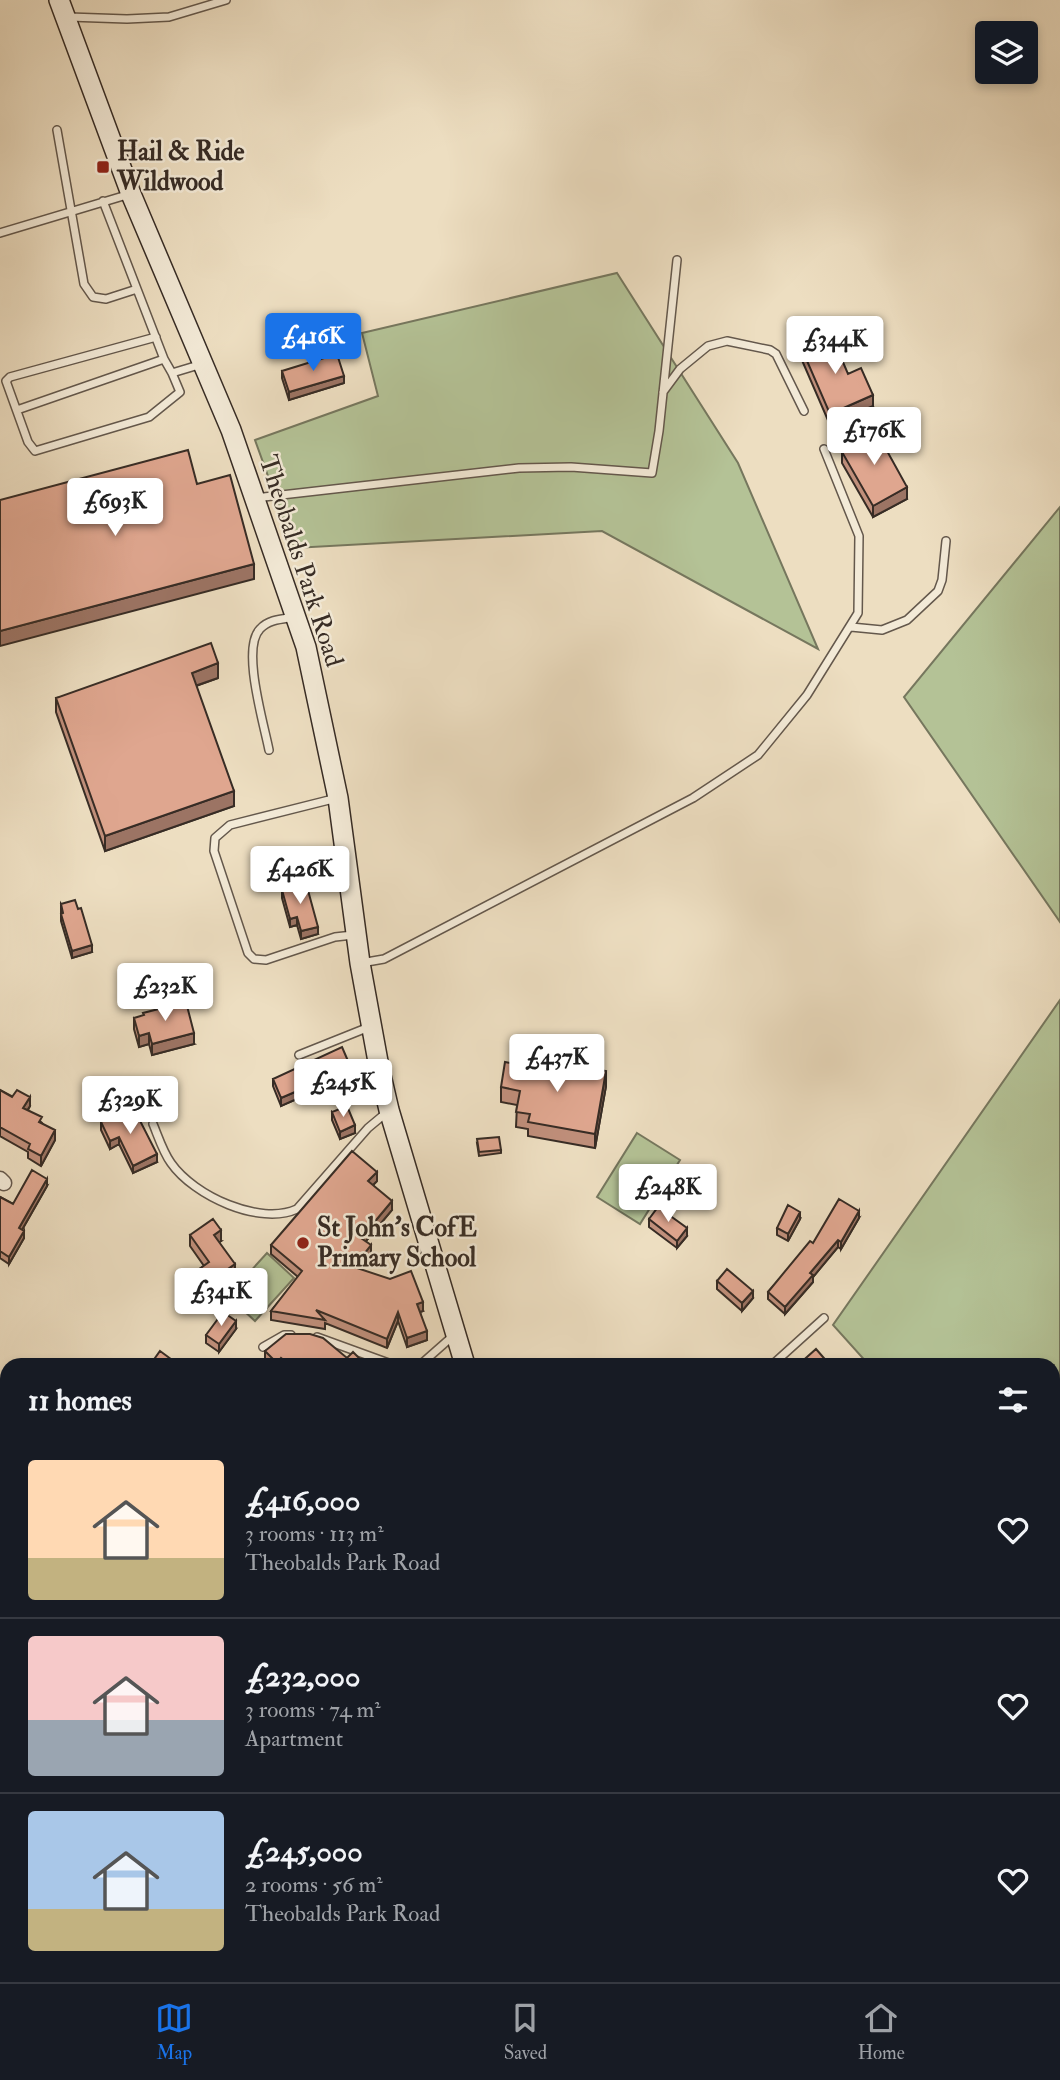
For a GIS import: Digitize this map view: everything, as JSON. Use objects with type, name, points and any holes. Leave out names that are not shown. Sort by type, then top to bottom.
[{"type":"street","name":"Theobalds Park Road","points":[[62,8],[131,194],[231,430],[306,647],[338,798],[360,963],[389,1110],[463,1358]]},
{"type":"lane","points":[[62,8],[127,19],[169,17],[226,0]]},
{"type":"lane","points":[[57,130],[84,284],[93,297],[106,299],[137,289]]},
{"type":"lane","points":[[0,233],[131,194]]},
{"type":"lane","points":[[103,201],[156,337],[164,359],[180,392],[149,417],[34,452],[6,381],[10,377],[156,337]]},
{"type":"lane","points":[[254,499],[519,468],[570,467],[652,473],[673,317],[677,260]]},
{"type":"lane","points":[[663,392],[680,369],[700,352],[708,346],[727,341],[770,350],[776,354],[804,411]]},
{"type":"lane","points":[[17,410],[164,359]]},
{"type":"lane","points":[[172,373],[202,364]]},
{"type":"lane","points":[[360,963],[384,959],[633,830],[693,798],[758,755],[807,695],[858,613],[859,536],[824,449]]},
{"type":"lane","points":[[851,627],[882,630],[908,620],[938,591],[942,580],[946,541]]},
{"type":"lane","points":[[269,750],[252,646],[259,629],[273,620],[296,617]]},
{"type":"lane","points":[[338,798],[230,825],[215,838],[214,851],[248,953],[254,959],[267,960],[335,937],[357,935]]},
{"type":"lane","points":[[299,1055],[371,1026]]},
{"type":"lane","points":[[153,1124],[171,1163],[187,1180],[220,1201],[243,1210],[276,1214],[297,1209],[368,1128],[389,1110]]},
{"type":"lane","points":[[780,1358],[824,1318]]},
{"type":"lane","points":[[429,1358],[456,1334]]},
{"type":"lane","points":[[263,1346],[285,1335],[298,1335]]},
{"type":"lane","points":[[311,1335],[375,1358]]},
{"type":"green space","points":[[617,273],[738,463],[818,649],[602,531],[294,548],[255,440],[378,396],[362,333]]},
{"type":"green space","points":[[1060,507],[1060,922],[904,697]]},
{"type":"green space","points":[[1060,1000],[1060,1358],[863,1358],[833,1325]]},
{"type":"green space","points":[[637,1133],[680,1160],[640,1224],[597,1197]]},
{"type":"green space","points":[[267,1253],[294,1278],[255,1321],[228,1296]]},
{"type":"building","points":[[831,334],[848,374],[861,368],[873,395],[830,414],[801,347]]},
{"type":"building","points":[[337,354],[344,376],[289,392],[282,371]]},
{"type":"building","points":[[871,422],[907,487],[873,506],[842,452],[863,441],[857,430]]},
{"type":"building","points":[[188,450],[197,484],[230,475],[254,564],[0,631],[0,500]]},
{"type":"building","points":[[211,643],[218,663],[192,673],[234,791],[105,836],[56,698]]},
{"type":"building","points":[[306,883],[318,927],[301,931],[297,917],[290,919],[282,890]]},
{"type":"building","points":[[75,900],[78,909],[81,908],[92,945],[72,951],[61,914],[61,904]]},
{"type":"building","points":[[186,1002],[194,1033],[152,1044],[149,1033],[139,1036],[134,1018],[144,1015],[143,1013]]},
{"type":"building","points":[[342,1047],[351,1068],[281,1098],[273,1079]]},
{"type":"building","points":[[540,1057],[606,1071],[595,1134],[528,1122],[530,1114],[516,1112],[520,1091],[501,1087],[505,1062],[538,1068]]},
{"type":"building","points":[[0,1090],[12,1097],[17,1090],[30,1097],[23,1108],[42,1117],[39,1122],[55,1130],[41,1156],[28,1149],[30,1144],[0,1127]]},
{"type":"building","points":[[347,1106],[355,1125],[340,1132],[332,1112]]},
{"type":"building","points":[[133,1107],[157,1154],[133,1166],[119,1137],[110,1141],[101,1122]]},
{"type":"building","points":[[499,1137],[501,1150],[479,1152],[477,1139]]},
{"type":"building","points":[[352,1151],[377,1172],[368,1181],[392,1201],[361,1238],[371,1245],[354,1267],[390,1279],[411,1271],[423,1302],[417,1304],[427,1331],[407,1338],[398,1312],[387,1339],[316,1310],[325,1320],[271,1311],[302,1271],[271,1245]]},
{"type":"building","points":[[32,1170],[47,1179],[19,1228],[24,1231],[9,1257],[0,1251],[0,1197],[13,1204]]},
{"type":"building","points":[[839,1199],[859,1211],[841,1242],[838,1240],[810,1273],[813,1275],[785,1307],[768,1292],[810,1241],[813,1243]]},
{"type":"building","points":[[788,1205],[800,1212],[788,1234],[777,1228]]},
{"type":"building","points":[[658,1207],[687,1228],[677,1241],[649,1219]]},
{"type":"building","points":[[213,1219],[221,1230],[214,1235],[235,1264],[205,1285],[195,1272],[209,1262],[190,1235]]},
{"type":"building","points":[[727,1269],[753,1291],[742,1303],[717,1281]]},
{"type":"building","points":[[223,1312],[236,1321],[219,1344],[206,1335]]},
{"type":"building","points":[[286,1334],[310,1334],[323,1338],[347,1358],[272,1358],[265,1351]]},
{"type":"building","points":[[816,1349],[824,1358],[806,1358]]},
{"type":"building","points":[[160,1351],[170,1358],[155,1358]]},
{"type":"building","points":[[353,1352],[359,1358],[347,1358]]},
{"type":"place","name":"Hail & Ride Wildwood","points":[[103,167]]},
{"type":"place","name":"St John's CofE Primary School","points":[[303,1243]]}]
